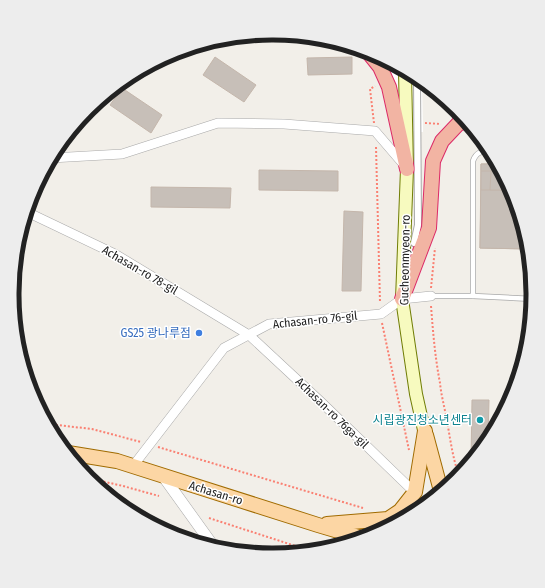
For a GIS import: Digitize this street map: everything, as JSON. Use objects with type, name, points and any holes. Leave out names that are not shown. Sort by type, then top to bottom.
[{"type":"highway","points":[[377,63],[380,67],[383,86],[407,169]]},
{"type":"highway","points":[[402,299],[429,228],[433,161],[442,141],[460,123]]},
{"type":"main road","name":"Gucheonmyeon-ro","points":[[406,78],[411,122],[407,169],[402,299],[416,394],[425,431],[435,489]]},
{"type":"main road","points":[[425,431],[440,485]]},
{"type":"main road","points":[[318,525],[388,519],[400,511],[415,492],[425,431]]},
{"type":"main road","name":"Achasan-ro","points":[[76,454],[117,461],[351,535]]},
{"type":"street","points":[[414,243],[418,225],[411,122],[416,85]]},
{"type":"street","points":[[59,158],[122,154],[218,123],[284,124],[375,131],[407,169]]},
{"type":"street","name":"Achasan-ro 78-gil","points":[[32,214],[115,254],[249,335]]},
{"type":"street","points":[[381,314],[402,299],[431,296]]},
{"type":"street","name":"Achasan-ro 76-gil","points":[[133,466],[224,348],[269,324],[381,314]]},
{"type":"street","name":"Achasan-ro 76ga-gil","points":[[249,335],[415,492]]},
{"type":"street","points":[[163,476],[209,539]]},
{"type":"lane","points":[[473,296],[473,161],[474,157],[482,151]]},
{"type":"lane","points":[[431,296],[526,299]]},
{"type":"path","points":[[383,86],[370,89],[375,131],[381,314],[410,454]]},
{"type":"path","points":[[411,122],[442,124]]},
{"type":"path","points":[[436,248],[431,296],[434,348],[449,436],[456,468]]},
{"type":"path","points":[[55,425],[92,429],[150,444],[364,508]]},
{"type":"path","points":[[101,481],[159,496]]},
{"type":"path","points":[[209,518],[296,546]]},
{"type":"pier","points":[[366,58],[399,74],[422,90],[423,132],[391,130],[388,100],[370,62]]},
{"type":"building","points":[[215,57],[256,85],[244,102],[203,75]]},
{"type":"building","points":[[352,57],[352,74],[308,75],[307,58]]},
{"type":"building","points":[[124,89],[162,115],[151,133],[110,105],[119,92]]},
{"type":"building","points":[[481,164],[490,164],[500,182],[513,213],[522,249],[480,248],[481,190],[490,190],[491,171],[481,171]]},
{"type":"building","points":[[481,164],[490,164],[500,182],[513,213],[522,249],[480,248]]},
{"type":"building","points":[[259,170],[338,171],[338,191],[259,190]]},
{"type":"building","points":[[481,171],[494,171],[504,190],[481,190]]},
{"type":"building","points":[[491,171],[494,171],[504,190],[490,190]]},
{"type":"building","points":[[151,187],[231,188],[230,208],[151,207]]},
{"type":"building","points":[[344,211],[363,212],[361,291],[342,291]]},
{"type":"building","name":"시립광진청소년센터","points":[[472,400],[489,400],[488,427],[471,451]]},
{"type":"place","name":"GS25 광나루점","points":[[199,333]]},
{"type":"place","name":"시립광진청소년센터","points":[[480,420]]}]
